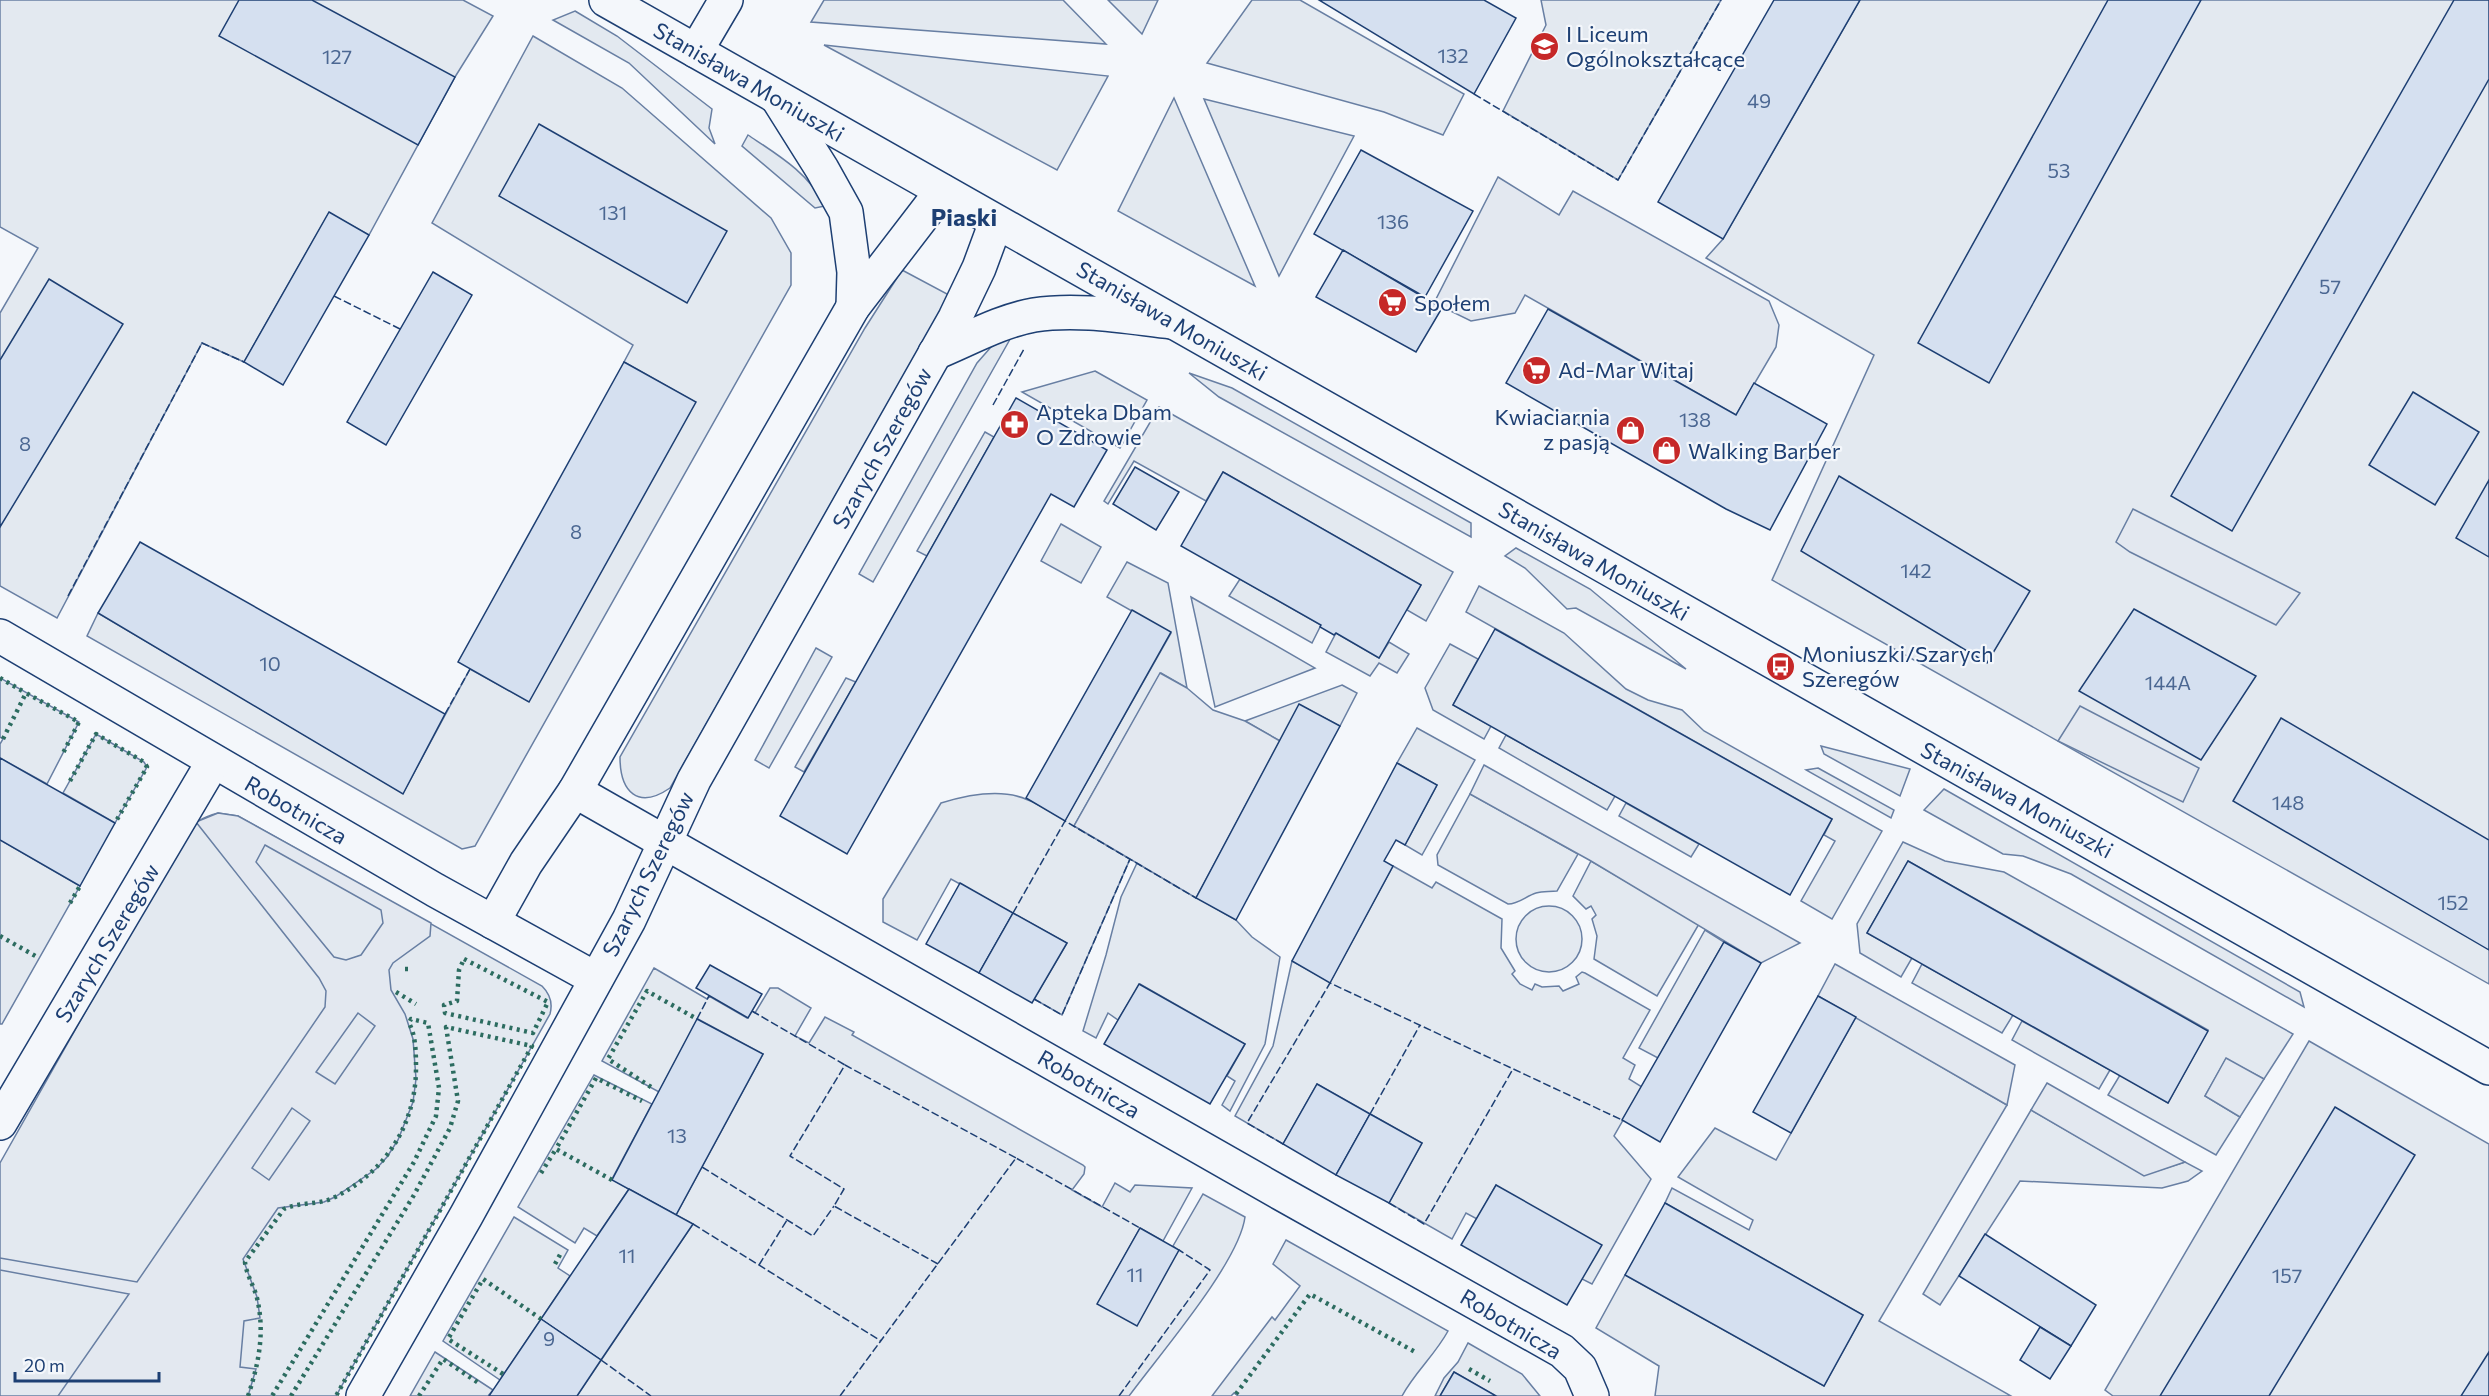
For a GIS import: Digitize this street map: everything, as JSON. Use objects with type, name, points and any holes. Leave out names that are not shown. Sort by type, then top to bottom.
[{"type":"street","name":"Stanisława Moniuszki","points":[[606,0],[2489,1068]]},
{"type":"street","points":[[696,51],[726,0]]},
{"type":"street","points":[[778,99],[846,212],[854,272],[853,307]]},
{"type":"street","points":[[493,922],[526,863],[575,791],[853,307],[942,191]]},
{"type":"street","name":"Szarych Szeregów","points":[[363,1396],[503,1150],[629,920],[694,780],[935,353],[979,268],[996,222]]},
{"type":"street","name":"Szarych Szeregów","points":[[935,353],[1034,315],[1097,314],[1172,322]]},
{"type":"street","name":"Robotnicza","points":[[0,636],[213,762],[596,979]]},
{"type":"street","name":"Szarych Szeregów","points":[[0,1123],[213,762]]},
{"type":"street","name":"Robotnicza","points":[[575,791],[1562,1351],[1580,1368],[1592,1393]]},
{"type":"shaded area","points":[[0,0],[463,0],[493,16],[455,77],[369,235],[329,213],[244,362],[202,343],[57,618],[0,586],[0,313],[38,248],[0,227]]},
{"type":"shaded area","points":[[824,0],[1063,0],[1106,44],[811,22]]},
{"type":"shaded area","points":[[1108,0],[1158,0],[1142,34]]},
{"type":"shaded area","points":[[1252,0],[1300,0],[1464,94],[1443,135],[1384,112],[1207,63]]},
{"type":"shaded area","name":"I Liceum Ogólnokształcące","points":[[1541,0],[1721,0],[1618,180],[1503,111],[1546,25]]},
{"type":"shaded area","points":[[1860,0],[2489,0],[2489,984],[1772,580],[1874,355],[1706,258],[1723,239]]},
{"type":"shaded area","points":[[575,11],[617,36],[712,109],[709,128],[715,144],[629,63],[553,20]]},
{"type":"shaded area","points":[[533,36],[622,88],[771,218],[791,253],[791,285],[475,846],[462,849],[87,636],[98,613],[403,793],[470,669],[528,701],[695,402],[624,362],[633,345],[432,223]]},
{"type":"shaded area","points":[[824,45],[1108,76],[1057,170]]},
{"type":"shaded area","points":[[1174,98],[1255,286],[1118,211]]},
{"type":"shaded area","points":[[1204,99],[1354,136],[1279,276]]},
{"type":"shaded area","points":[[748,135],[802,174],[825,206],[815,208],[742,146]]},
{"type":"shaded area","points":[[1498,177],[1559,215],[1573,191],[1769,301],[1779,325],[1776,347],[1736,415],[1525,295],[1515,313],[1471,321],[1434,303]]},
{"type":"shaded area","points":[[902,270],[949,295],[670,788],[649,797],[633,794],[623,780],[620,757],[865,328]]},
{"type":"shaded area","points":[[1013,334],[873,582],[859,574],[977,363],[991,347]]},
{"type":"shaded area","points":[[1095,371],[1147,400],[1120,448],[1022,392]]},
{"type":"shaded area","points":[[1189,373],[1232,388],[1471,523],[1471,537],[1219,397]]},
{"type":"shaded area","points":[[1159,407],[1453,572],[1426,621],[1407,610],[1421,585],[1223,472],[1206,501],[1134,461],[1108,504],[1104,501]]},
{"type":"shaded area","points":[[985,432],[994,437],[927,556],[917,551]]},
{"type":"shaded area","points":[[2133,509],[2300,593],[2276,625],[2130,552],[2116,542]]},
{"type":"shaded area","points":[[1061,524],[1101,547],[1081,583],[1041,561]]},
{"type":"shaded area","points":[[1516,548],[1590,589],[1686,669],[1576,608],[1567,609],[1525,568],[1505,556]]},
{"type":"shaded area","points":[[1127,562],[1168,583],[1187,688],[1161,673],[1074,826],[1130,859],[1062,1015],[1034,999],[1067,943],[951,879],[917,940],[883,922],[883,899],[941,803],[973,795],[1007,794],[1033,802],[1065,820],[1171,633],[1107,597]]},
{"type":"shaded area","points":[[1240,579],[1321,625],[1312,643],[1229,596]]},
{"type":"shaded area","points":[[1479,586],[1564,633],[1626,689],[1648,700],[1682,710],[1704,731],[1882,831],[1832,919],[1801,901],[1835,841],[1824,835],[1832,819],[1466,612]]},
{"type":"shaded area","points":[[1191,597],[1315,668],[1215,707]]},
{"type":"shaded area","points":[[1336,633],[1379,658],[1389,642],[1409,654],[1397,673],[1379,663],[1370,676],[1326,652]]},
{"type":"shaded area","points":[[1450,644],[1478,659],[1453,705],[1491,726],[1484,739],[1433,710],[1425,688]]},
{"type":"shaded area","points":[[816,648],[832,657],[769,768],[755,760]]},
{"type":"shaded area","points":[[1160,673],[1187,688],[1213,710],[1245,721],[1280,741],[1196,898],[1074,826]]},
{"type":"shaded area","points":[[0,678],[79,722],[47,784],[0,758],[0,744],[3,739],[0,737]]},
{"type":"shaded area","points":[[846,678],[856,682],[804,772],[795,767]]},
{"type":"shaded area","points":[[1342,685],[1357,693],[1340,726],[1300,705],[1280,741],[1245,721]]},
{"type":"shaded area","points":[[2080,706],[2199,768],[2183,802],[2058,741]]},
{"type":"shaded area","points":[[1417,728],[1475,760],[1422,855],[1405,845],[1437,785],[1397,763]]},
{"type":"shaded area","points":[[96,734],[144,762],[147,767],[115,823],[63,793]]},
{"type":"shaded area","points":[[1506,735],[1615,796],[1607,810],[1499,748]]},
{"type":"shaded area","points":[[1821,746],[1910,769],[1900,796],[1824,754]]},
{"type":"shaded area","points":[[1484,765],[1800,943],[1761,963],[1591,861],[1470,794]]},
{"type":"shaded area","points":[[1818,768],[1894,810],[1891,818],[1806,770]]},
{"type":"shaded area","points":[[1944,789],[2300,992],[2304,1007],[2071,874],[2023,856],[2003,854],[1924,810]]},
{"type":"shaded area","points":[[1470,794],[1578,854],[1557,891],[1536,893],[1516,903],[1508,904],[1438,865],[1437,855]]},
{"type":"shaded area","points":[[1626,803],[1699,844],[1691,857],[1619,816]]},
{"type":"shaded area","points":[[218,813],[238,816],[542,986],[550,999],[550,1014],[336,1396],[0,1396],[0,1163],[184,837],[198,821]]},
{"type":"shaded area","points":[[218,813],[238,816],[431,923],[430,936],[393,963],[389,970],[391,990],[405,1014],[413,1039],[416,1079],[413,1102],[398,1140],[376,1169],[324,1202],[278,1208],[243,1259],[257,1297],[260,1318],[244,1321],[240,1367],[256,1369],[248,1396],[58,1396],[129,1294],[0,1270],[0,1258],[137,1282],[325,1007],[326,991],[319,978],[196,822]],"holes":[[[265,845],[381,910],[383,923],[361,955],[346,960],[334,957],[256,862]],[[358,1013],[375,1026],[335,1084],[316,1072]],[[292,1108],[310,1121],[269,1180],[252,1168]]]},
{"type":"shaded area","points":[[0,840],[80,886],[2,1024],[0,1024]]},
{"type":"shaded area","points":[[1903,842],[1945,861],[2004,872],[2293,1034],[2264,1079],[2226,1059],[2205,1096],[2240,1117],[2216,1155],[2108,1095],[2120,1075],[2168,1103],[2208,1030],[1908,861],[1867,933],[1912,958],[1901,977],[1860,953],[1857,924]]},
{"type":"shaded area","points":[[1591,861],[1699,924],[1657,996],[1594,959],[1597,936],[1592,919],[1596,915],[1591,906],[1586,909],[1573,896]]},
{"type":"shaded area","points":[[1137,863],[1236,920],[1252,937],[1280,957],[1265,1044],[1230,1111],[1222,1105],[1235,1081],[1227,1076],[1245,1044],[1140,984],[1118,1020],[1108,1013],[1096,1038],[1083,1031],[1121,897]]},
{"type":"shaded area","points":[[1393,866],[1432,888],[1436,882],[1502,919],[1501,948],[1515,971],[1512,974],[1520,984],[1532,990],[1535,984],[1542,987],[1559,986],[1563,991],[1579,984],[1576,977],[1582,972],[1650,1010],[1623,1058],[1635,1065],[1629,1079],[1642,1087],[1614,1136],[1651,1179],[1592,1284],[1582,1279],[1496,1185],[1477,1219],[1466,1213],[1452,1239],[1389,1203],[1422,1143],[1317,1084],[1283,1144],[1235,1116],[1273,1046],[1292,961],[1330,982]]},
{"type":"shaded area","points":[[1549,906],[1562,909],[1572,916],[1579,926],[1582,939],[1579,952],[1572,962],[1562,969],[1549,972],[1536,969],[1526,962],[1519,952],[1516,939],[1519,926],[1526,916],[1536,909]]},
{"type":"shaded area","points":[[1705,930],[1724,942],[1658,1058],[1639,1048]]},
{"type":"shaded area","points":[[1835,964],[2015,1065],[2007,1105],[1818,996]]},
{"type":"shaded area","points":[[1922,964],[2013,1015],[2002,1033],[1912,983]]},
{"type":"shaded area","points":[[654,968],[707,999],[709,996],[747,1018],[752,1011],[755,1013],[770,988],[778,988],[811,1008],[795,1036],[809,1043],[825,1017],[854,1032],[852,1035],[1083,1165],[1084,1174],[1072,1190],[1102,1207],[1115,1183],[1130,1192],[1135,1185],[1192,1188],[1163,1241],[1140,1228],[1098,1304],[1178,1250],[1173,1246],[1203,1194],[1245,1217],[1240,1236],[1229,1259],[1196,1308],[1129,1396],[577,1396],[693,1224],[676,1215],[763,1054],[698,1019],[659,1092],[602,1061]]},
{"type":"shaded area","points":[[1856,1017],[2007,1105],[1879,1321],[2011,1396],[1655,1396],[1659,1366],[1596,1328],[1625,1275],[1824,1386],[1863,1315],[1665,1203],[1672,1188],[1749,1230],[1753,1220],[1678,1177],[1715,1128],[1776,1160]]},
{"type":"shaded area","points":[[2022,1021],[2110,1070],[2099,1089],[2012,1040]]},
{"type":"shaded area","points":[[2309,1041],[2489,1144],[2489,1396],[2113,1396],[2105,1390]]},
{"type":"shaded area","points":[[2226,1058],[2264,1079],[2240,1117],[2205,1096]]},
{"type":"shaded area","points":[[594,1075],[652,1104],[612,1179],[629,1189],[597,1236],[584,1228],[575,1243],[518,1207]]},
{"type":"shaded area","points":[[2047,1083],[2185,1162],[2144,1176],[2031,1110]]},
{"type":"shaded area","points":[[2031,1110],[2144,1175],[2185,1162],[2202,1171],[2188,1181],[2162,1188],[2020,1181],[1940,1305],[1923,1294]]},
{"type":"shaded area","points":[[514,1217],[568,1250],[558,1268],[570,1276],[500,1380],[443,1341]]},
{"type":"shaded area","points":[[1286,1240],[1448,1331],[1402,1396],[1238,1396],[1234,1393],[1231,1396],[1212,1396],[1272,1317],[1275,1320],[1300,1286],[1273,1264]]},
{"type":"shaded area","points":[[1468,1343],[1522,1374],[1540,1396],[1496,1396],[1454,1372],[1440,1396],[1435,1396],[1444,1378],[1458,1362]]},
{"type":"shaded area","points":[[435,1352],[493,1390],[488,1396],[410,1396]]},
{"type":"building","points":[[239,0],[312,0],[455,77],[418,145],[219,36]]},
{"type":"building","points":[[1319,0],[1484,0],[1516,18],[1474,94]]},
{"type":"building","points":[[1774,0],[1860,0],[1723,239],[1658,202]]},
{"type":"building","points":[[2108,0],[2201,0],[1989,383],[1918,343]]},
{"type":"building","points":[[2454,0],[2489,0],[2489,79],[2232,531],[2171,496]]},
{"type":"building","points":[[539,124],[727,231],[687,303],[499,196]]},
{"type":"building","points":[[1361,150],[1473,211],[1425,297],[1314,234]]},
{"type":"building","points":[[329,212],[369,235],[283,385],[244,362]]},
{"type":"building","points":[[1343,250],[1442,308],[1416,352],[1316,297]]},
{"type":"building","points":[[433,272],[472,295],[386,445],[347,422]]},
{"type":"building","points":[[49,279],[123,324],[0,527],[0,360]]},
{"type":"building","points":[[1548,309],[1736,415],[1754,383],[1827,424],[1770,530],[1726,509],[1506,383]]},
{"type":"building","points":[[624,362],[696,402],[529,702],[458,662]]},
{"type":"building","points":[[2413,392],[2479,432],[2435,505],[2369,465]]},
{"type":"building","points":[[1016,398],[1107,450],[1074,507],[1051,494],[847,854],[780,816]]},
{"type":"building","points":[[1135,467],[1179,492],[1156,530],[1113,504]]},
{"type":"building","points":[[1223,472],[1421,585],[1379,658],[1336,633],[1334,635],[1320,627],[1321,625],[1181,546]]},
{"type":"building","points":[[1839,476],[2030,591],[1987,663],[1801,551]]},
{"type":"building","points":[[2489,480],[2489,557],[2456,538]]},
{"type":"building","points":[[140,542],[445,714],[403,794],[98,613]]},
{"type":"building","points":[[2134,609],[2256,676],[2201,760],[2079,691]]},
{"type":"building","points":[[1132,610],[1171,632],[1065,821],[1026,798]]},
{"type":"building","points":[[1495,629],[1832,819],[1790,895],[1453,705]]},
{"type":"building","points":[[1299,704],[1340,726],[1236,920],[1196,898]]},
{"type":"building","points":[[2281,718],[2489,840],[2489,950],[2233,801]]},
{"type":"building","points":[[0,758],[115,823],[80,886],[0,840]]},
{"type":"building","points":[[1397,763],[1437,785],[1405,845],[1396,840],[1384,861],[1393,866],[1330,983],[1292,961]]},
{"type":"building","points":[[1908,861],[2208,1031],[2168,1103],[1867,933]]},
{"type":"building","points":[[960,883],[1013,913],[979,973],[926,944]]},
{"type":"building","points":[[1013,913],[1067,943],[1032,1003],[979,973]]},
{"type":"building","points":[[1724,942],[1761,963],[1660,1142],[1622,1120]]},
{"type":"building","points":[[710,965],[762,994],[748,1018],[696,988]]},
{"type":"building","points":[[1139,984],[1245,1044],[1210,1104],[1104,1044]]},
{"type":"building","points":[[1818,996],[1856,1017],[1791,1133],[1753,1112]]},
{"type":"building","points":[[697,1019],[763,1054],[676,1215],[612,1180]]},
{"type":"building","points":[[1317,1084],[1370,1114],[1336,1175],[1283,1144]]},
{"type":"building","points":[[2335,1107],[2415,1155],[2269,1396],[2160,1396]]},
{"type":"building","points":[[1370,1114],[1422,1143],[1389,1203],[1336,1175]]},
{"type":"building","points":[[1496,1185],[1602,1245],[1567,1305],[1461,1245]]},
{"type":"building","points":[[629,1189],[693,1224],[601,1360],[541,1319]]},
{"type":"building","points":[[1665,1203],[1863,1315],[1824,1386],[1625,1275]]},
{"type":"building","points":[[1140,1228],[1179,1250],[1137,1326],[1097,1304]]},
{"type":"building","points":[[1985,1234],[2096,1305],[2071,1346],[1959,1276]]},
{"type":"building","points":[[541,1319],[601,1360],[577,1396],[489,1396]]},
{"type":"building","points":[[2040,1327],[2071,1346],[2050,1379],[2020,1360]]},
{"type":"building","points":[[2489,1352],[2489,1396],[2461,1396]]},
{"type":"building","points":[[1454,1372],[1496,1396],[1440,1396]]},
{"type":"hedge","points":[[0,678],[26,693]]},
{"type":"hedge","points":[[3,739],[26,693],[79,722],[62,755]]},
{"type":"hedge","points":[[70,781],[96,734],[144,762],[147,767],[115,823]]},
{"type":"hedge","points":[[70,903],[80,886]]},
{"type":"hedge","points":[[0,936],[39,958]]},
{"type":"hedge","points":[[464,959],[548,1002],[533,1033],[445,1013],[444,1005],[457,1001],[459,970],[464,959]]},
{"type":"hedge","points":[[651,1087],[608,1059],[647,991],[697,1019]]},
{"type":"hedge","points":[[396,992],[416,1004]]},
{"type":"hedge","points":[[248,1396],[258,1359],[261,1323],[257,1298],[245,1262],[284,1209],[333,1198],[351,1188],[382,1161],[403,1128],[415,1089],[416,1051],[409,1023],[411,1019],[428,1023],[439,1088],[436,1116],[414,1162],[272,1396]]},
{"type":"hedge","points":[[291,1396],[414,1195],[450,1128],[458,1101],[446,1027],[532,1046],[336,1396]]},
{"type":"hedge","points":[[612,1180],[556,1149],[596,1078],[642,1101]]},
{"type":"hedge","points":[[541,1173],[556,1149]]},
{"type":"hedge","points":[[555,1264],[562,1251]]},
{"type":"hedge","points":[[503,1374],[448,1339],[483,1279],[541,1319]]},
{"type":"hedge","points":[[1236,1394],[1310,1294],[1417,1353]]},
{"type":"hedge","points":[[419,1396],[443,1359],[480,1384]]},
{"type":"hedge","points":[[1469,1369],[1490,1381]]},
{"type":"fence","points":[[1474,94],[1618,180],[1721,0]]},
{"type":"fence","points":[[334,296],[400,329]]},
{"type":"fence","points":[[68,596],[202,343],[244,362]]},
{"type":"fence","points":[[993,405],[1024,349]]},
{"type":"fence","points":[[445,714],[470,669]]},
{"type":"fence","points":[[1013,913],[1065,821],[1196,898]]},
{"type":"fence","points":[[1034,999],[1062,1015],[1130,859]]},
{"type":"fence","points":[[1283,1144],[1247,1123],[1330,983],[1622,1120]]},
{"type":"fence","points":[[697,1019],[709,996]]},
{"type":"fence","points":[[752,1011],[845,1065]]},
{"type":"fence","points":[[1370,1114],[1420,1025]]},
{"type":"fence","points":[[938,1264],[834,1206],[844,1189],[790,1156],[845,1065],[1016,1158]]},
{"type":"fence","points":[[1389,1203],[1424,1224],[1513,1069]]},
{"type":"fence","points":[[840,1396],[1016,1158],[1140,1228]]},
{"type":"fence","points":[[702,1167],[813,1236],[834,1206]]},
{"type":"fence","points":[[759,1265],[787,1220]]},
{"type":"fence","points":[[693,1224],[881,1341]]},
{"type":"fence","points":[[1119,1396],[1210,1270],[1179,1250]]},
{"type":"fence","points":[[601,1360],[651,1396]]},
{"type":"place","name":"I Liceum Ogólnokształcące","points":[[1545,47]]},
{"type":"place","name":"Społem","points":[[1393,303]]},
{"type":"place","name":"Ad-Mar Witaj","points":[[1537,370]]},
{"type":"place","name":"Apteka Dbam O Zdrowie","points":[[1015,425]]},
{"type":"place","name":"Kwiaciarnia z pasją","points":[[1631,430]]},
{"type":"place","name":"Walking Barber","points":[[1667,451]]},
{"type":"place","name":"Moniuszki/Szarych Szeregów","points":[[1781,667]]},
{"type":"district","name":"Piaski","points":[[964,218]]}]
